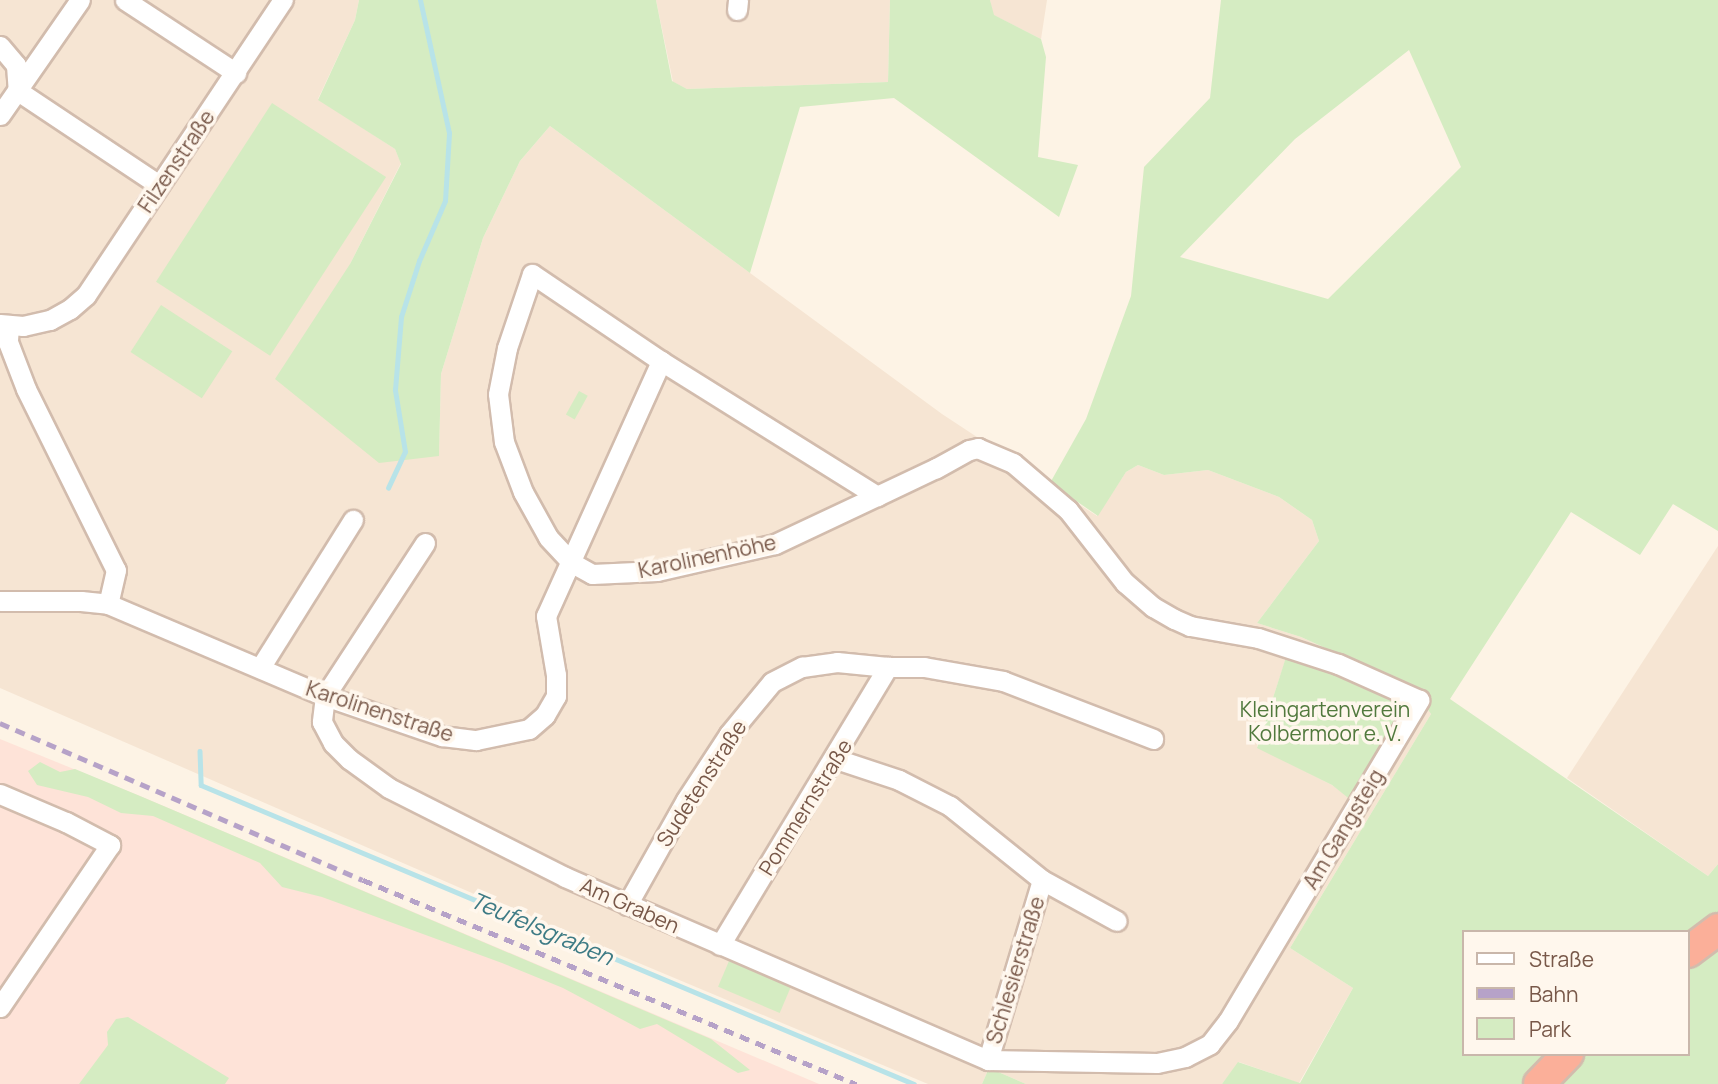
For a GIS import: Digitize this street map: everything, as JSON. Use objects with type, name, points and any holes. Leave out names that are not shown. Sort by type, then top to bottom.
[{"type":"highway","points":[[1690,950],[1718,929]]},
{"type":"highway","points":[[1539,1084],[1567,1056]]},
{"type":"street","points":[[0,115],[80,0]]},
{"type":"street","points":[[125,0],[236,73]]},
{"type":"street","name":"Filzenstraße","points":[[5,325],[36,324],[61,315],[86,295],[283,0]]},
{"type":"street","points":[[0,46],[16,65],[18,91]]},
{"type":"street","points":[[18,91],[159,185]]},
{"type":"street","name":"Karolinenhöhe","points":[[877,496],[661,361],[532,274],[507,348],[498,394],[503,442],[523,492],[548,537],[572,563],[592,574],[671,568],[775,544],[877,496],[978,448],[1013,463],[1069,510]]},
{"type":"street","points":[[5,325],[8,342],[26,389],[116,570],[108,604]]},
{"type":"street","points":[[572,563],[661,361]]},
{"type":"street","name":"Am Gangsteig","points":[[988,1060],[1157,1063],[1185,1057],[1210,1044],[1228,1021],[1419,700],[1338,664],[1258,638],[1190,626],[1174,619],[1153,607],[1125,583],[1069,510]]},
{"type":"street","points":[[260,668],[353,520]]},
{"type":"street","points":[[325,696],[425,543]]},
{"type":"street","name":"Karolinenstraße","points":[[0,601],[81,601],[108,604],[325,696],[442,736],[476,740],[529,729],[545,715],[555,696],[556,675],[546,616],[572,563]]},
{"type":"street","name":"Sudetenstraße","points":[[627,905],[700,778],[729,734],[772,682],[802,667],[837,662],[924,667],[1003,681],[1153,739]]},
{"type":"street","name":"Pommernstraße","points":[[720,944],[836,759],[888,667]]},
{"type":"street","name":"Am Graben","points":[[325,696],[321,722],[333,743],[349,759],[389,788],[627,905],[988,1060]]},
{"type":"street","name":"Schlesierstraße","points":[[836,759],[899,780],[950,806],[1042,880],[1116,921]]},
{"type":"street","points":[[0,794],[66,822],[110,845],[0,1007]]},
{"type":"street","name":"Schlesierstraße","points":[[988,1060],[1042,880]]},
{"type":"shaded area","points":[[0,0],[359,0],[355,20],[318,99],[395,149],[401,163],[350,264],[439,455],[441,374],[483,238],[520,161],[550,126],[942,414],[1097,516],[1126,472],[1138,465],[1164,475],[1208,470],[1279,497],[1312,520],[1319,541],[1257,623],[1301,637],[1412,687],[1431,714],[1290,948],[1353,988],[1299,1083],[1239,1062],[1222,1084],[1026,1084],[989,1068],[982,1084],[928,1084],[488,900],[0,688]],"holes":[[[1287,655],[1352,800],[1332,785],[1257,747]]]},
{"type":"shaded area","points":[[656,0],[890,0],[888,82],[687,89],[673,82]]},
{"type":"shaded area","points":[[990,0],[1047,0],[1041,39],[993,15]]},
{"type":"shaded area","points":[[1718,546],[1718,864],[1708,876],[1567,778]]},
{"type":"shaded area","points":[[0,739],[140,796],[819,1084],[0,1084]]},
{"type":"green space","points":[[359,0],[656,0],[672,81],[687,89],[888,82],[890,0],[990,0],[994,15],[1041,39],[1046,57],[1038,157],[1078,165],[1059,217],[894,98],[800,107],[750,273],[550,126],[520,161],[483,238],[441,374],[439,456],[379,463],[275,379],[350,264],[401,164],[395,149],[318,100],[355,20]]},
{"type":"green space","points":[[1221,0],[1718,0],[1718,531],[1673,504],[1640,555],[1571,512],[1450,699],[1708,876],[1718,864],[1718,1084],[1222,1084],[1238,1062],[1300,1083],[1353,988],[1290,948],[1431,714],[1412,687],[1301,637],[1257,623],[1319,541],[1312,520],[1279,497],[1208,470],[1164,475],[1138,465],[1126,472],[1098,516],[1050,483],[1086,419],[1131,296],[1144,167],[1210,98]],"holes":[[[1409,50],[1461,167],[1328,299],[1180,257],[1295,139]]]},
{"type":"green space","points":[[272,103],[386,177],[270,356],[156,282]]},
{"type":"green space","points":[[161,305],[232,351],[202,398],[131,352]]},
{"type":"green space","points":[[579,391],[588,396],[575,419],[566,415]]},
{"type":"green space","name":"Kleingartenverein Kolbermoor e. V.","points":[[1287,654],[1370,685],[1406,706],[1352,801],[1332,785],[1257,748]]},
{"type":"green space","points":[[40,762],[60,772],[75,769],[711,1039],[750,1070],[738,1073],[657,1024],[640,1029],[563,988],[502,963],[322,897],[282,887],[260,863],[153,816],[121,813],[88,797],[37,785],[28,771]]},
{"type":"green space","points":[[729,961],[791,987],[780,1013],[718,987]]},
{"type":"green space","points":[[128,1017],[229,1078],[225,1084],[79,1084],[108,1045],[107,1032],[116,1019]]},
{"type":"green space","points":[[989,1068],[1026,1084],[982,1084]]},
{"type":"waterway","name":"Teufelsgraben","points":[[388,488],[405,452],[395,390],[401,317],[419,261],[445,201],[449,133],[420,0]]},
{"type":"waterway","name":"Teufelsgraben","points":[[200,751],[201,785],[914,1084]]},
{"type":"railway","points":[[0,723],[363,880],[856,1084]]}]
